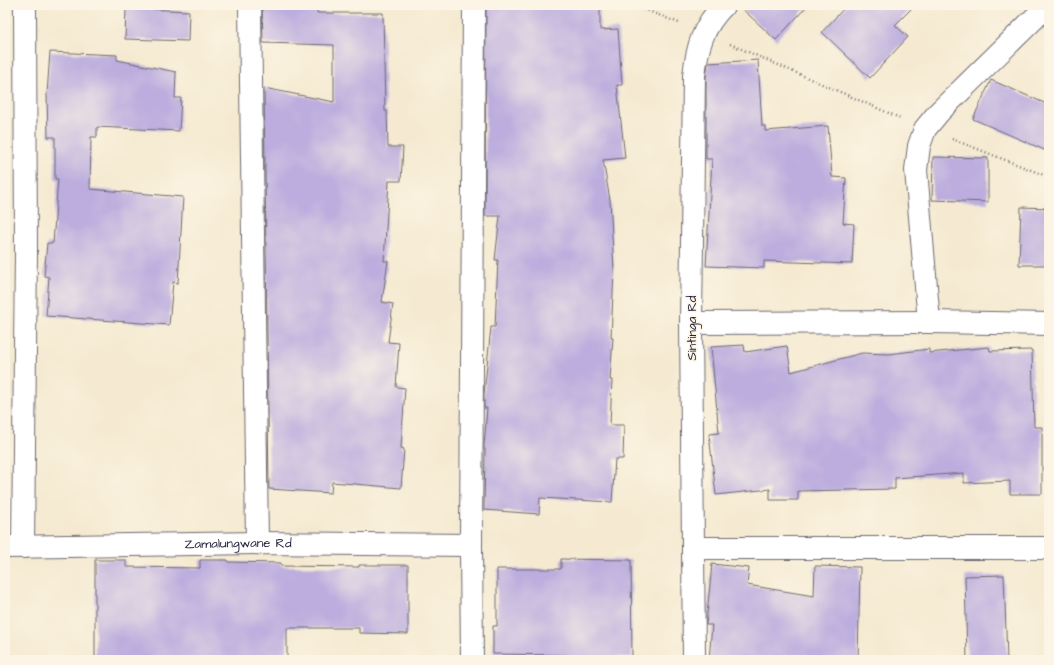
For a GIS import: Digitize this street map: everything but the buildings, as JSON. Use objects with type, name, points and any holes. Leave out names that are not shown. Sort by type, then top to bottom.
[{"type":"street","points":[[14,547],[26,252],[25,5]]},
{"type":"street","points":[[250,5],[257,543]]},
{"type":"street","points":[[472,660],[471,545],[474,5]]},
{"type":"street","name":"Sintinga Rd","points":[[694,660],[691,323],[694,76],[697,52],[703,33],[724,5]]},
{"type":"street","points":[[929,322],[916,170],[919,146],[925,128],[939,112],[1048,5]]},
{"type":"street","points":[[691,323],[929,322],[1049,324]]},
{"type":"street","name":"Zamalungwane Rd","points":[[14,547],[257,543],[471,545]]},
{"type":"street","points":[[694,548],[1049,548]]},
{"type":"path","points":[[633,5],[703,33],[925,128],[1049,177]]}]
